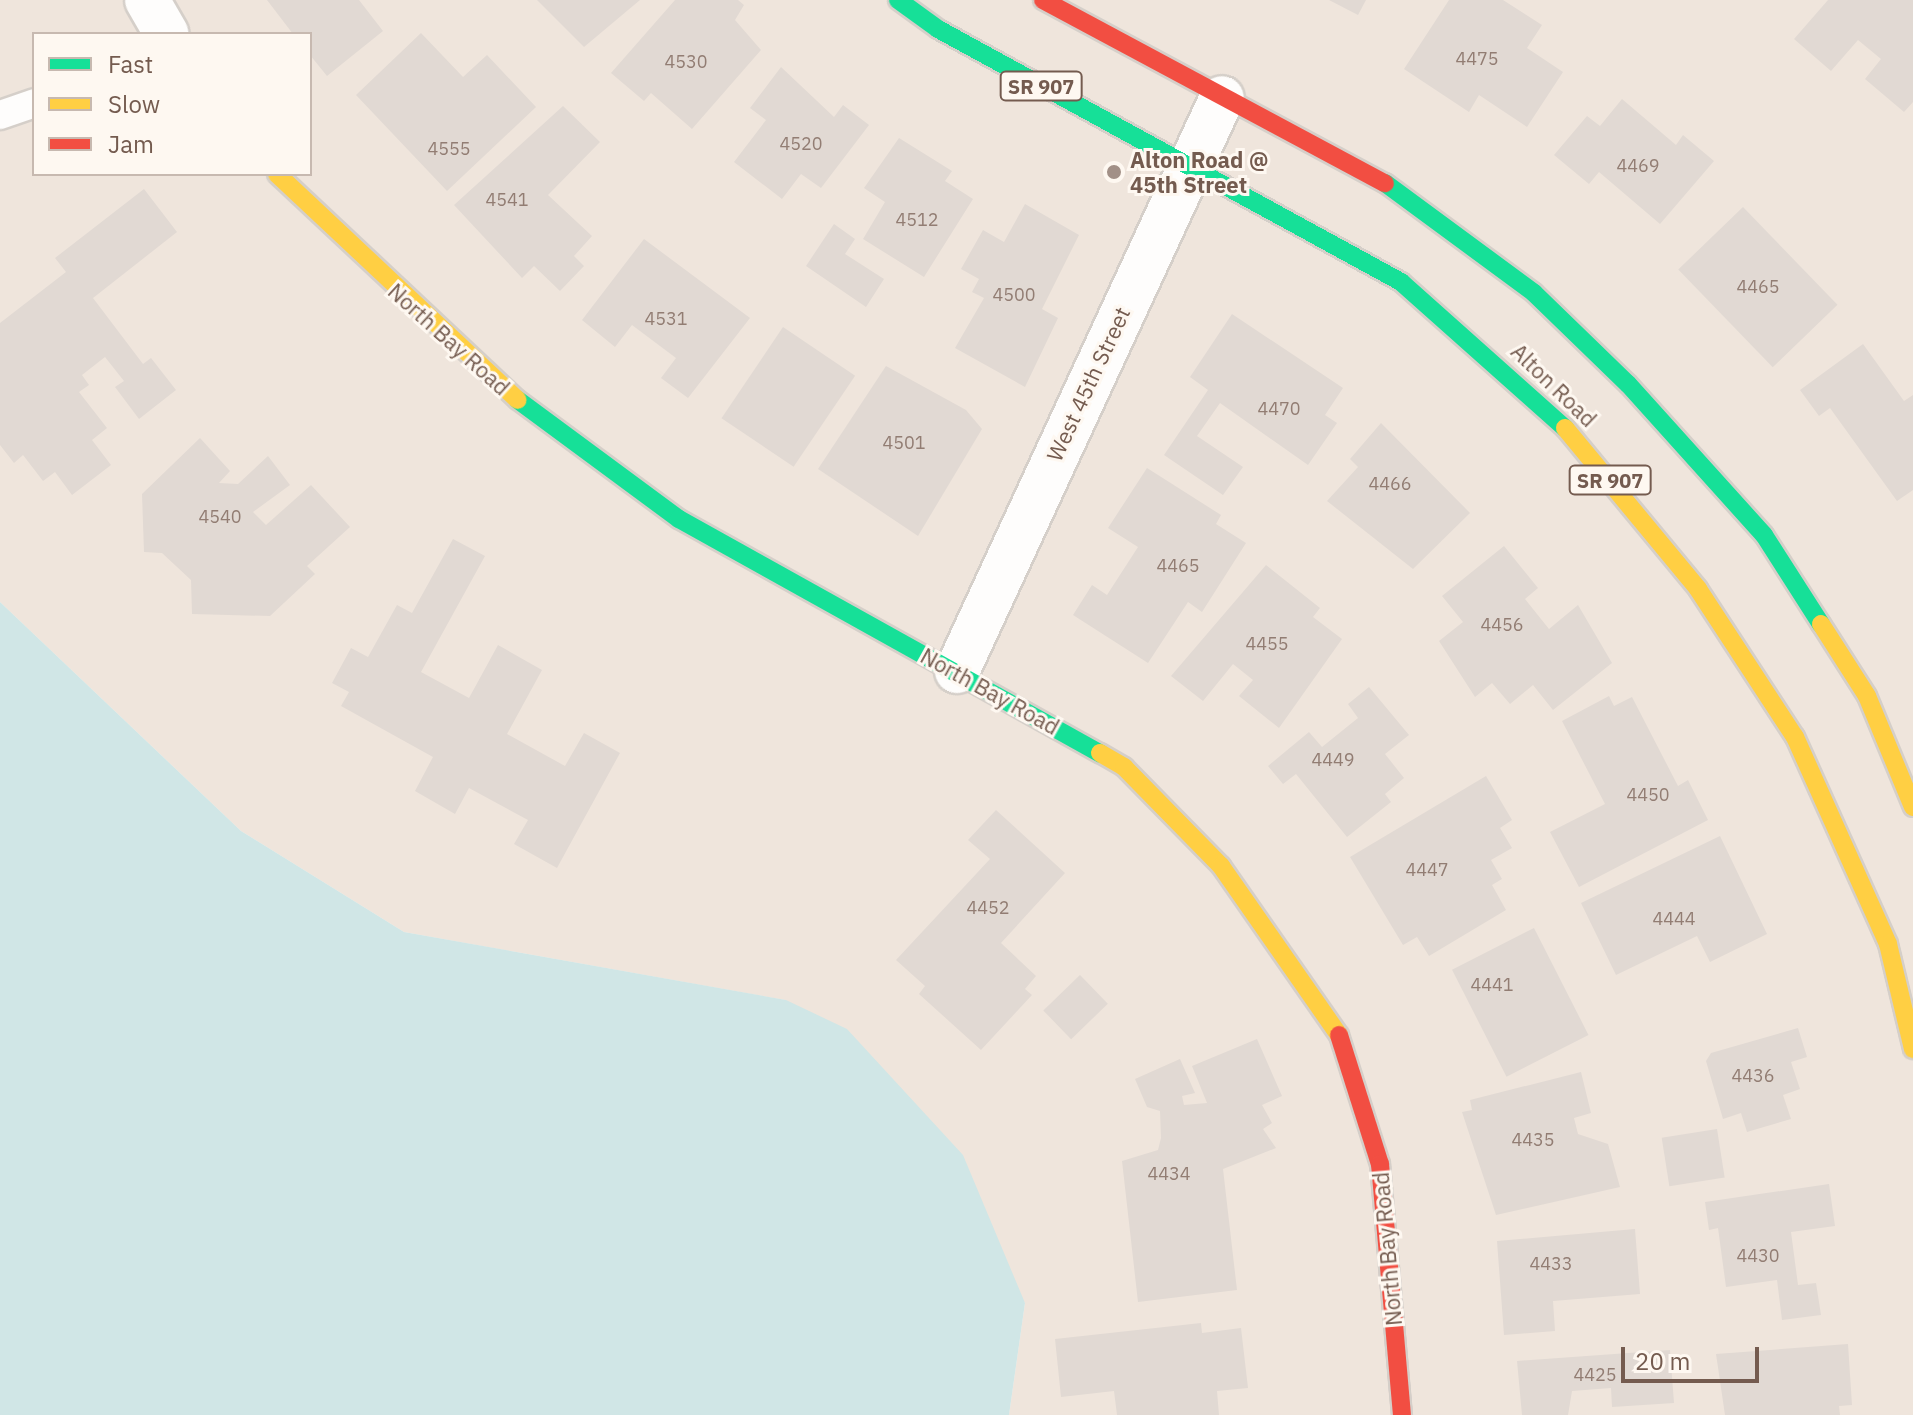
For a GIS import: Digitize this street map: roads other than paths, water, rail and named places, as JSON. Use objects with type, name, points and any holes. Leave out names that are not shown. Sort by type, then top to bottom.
[{"type":"main road","name":"Alton Road","points":[[898,0],[1187,168],[1401,282],[1579,440],[1698,589],[1795,737],[1888,944],[1913,1049]]},
{"type":"main road","points":[[1043,0],[1222,98],[1338,153],[1445,220],[1628,384],[1764,535],[1867,696],[1913,807]]},
{"type":"main road","name":"North Bay Road","points":[[279,176],[482,374],[667,510],[1124,767],[1221,866],[1335,1021],[1380,1164],[1402,1415]]},
{"type":"street","points":[[147,0],[166,32]]},
{"type":"street","name":"West 45th Street","points":[[957,671],[1222,98]]},
{"type":"lane","points":[[0,115],[32,104]]},
{"type":"place","name":"Alton Road @ 45th Street","points":[[1114,172]]}]
